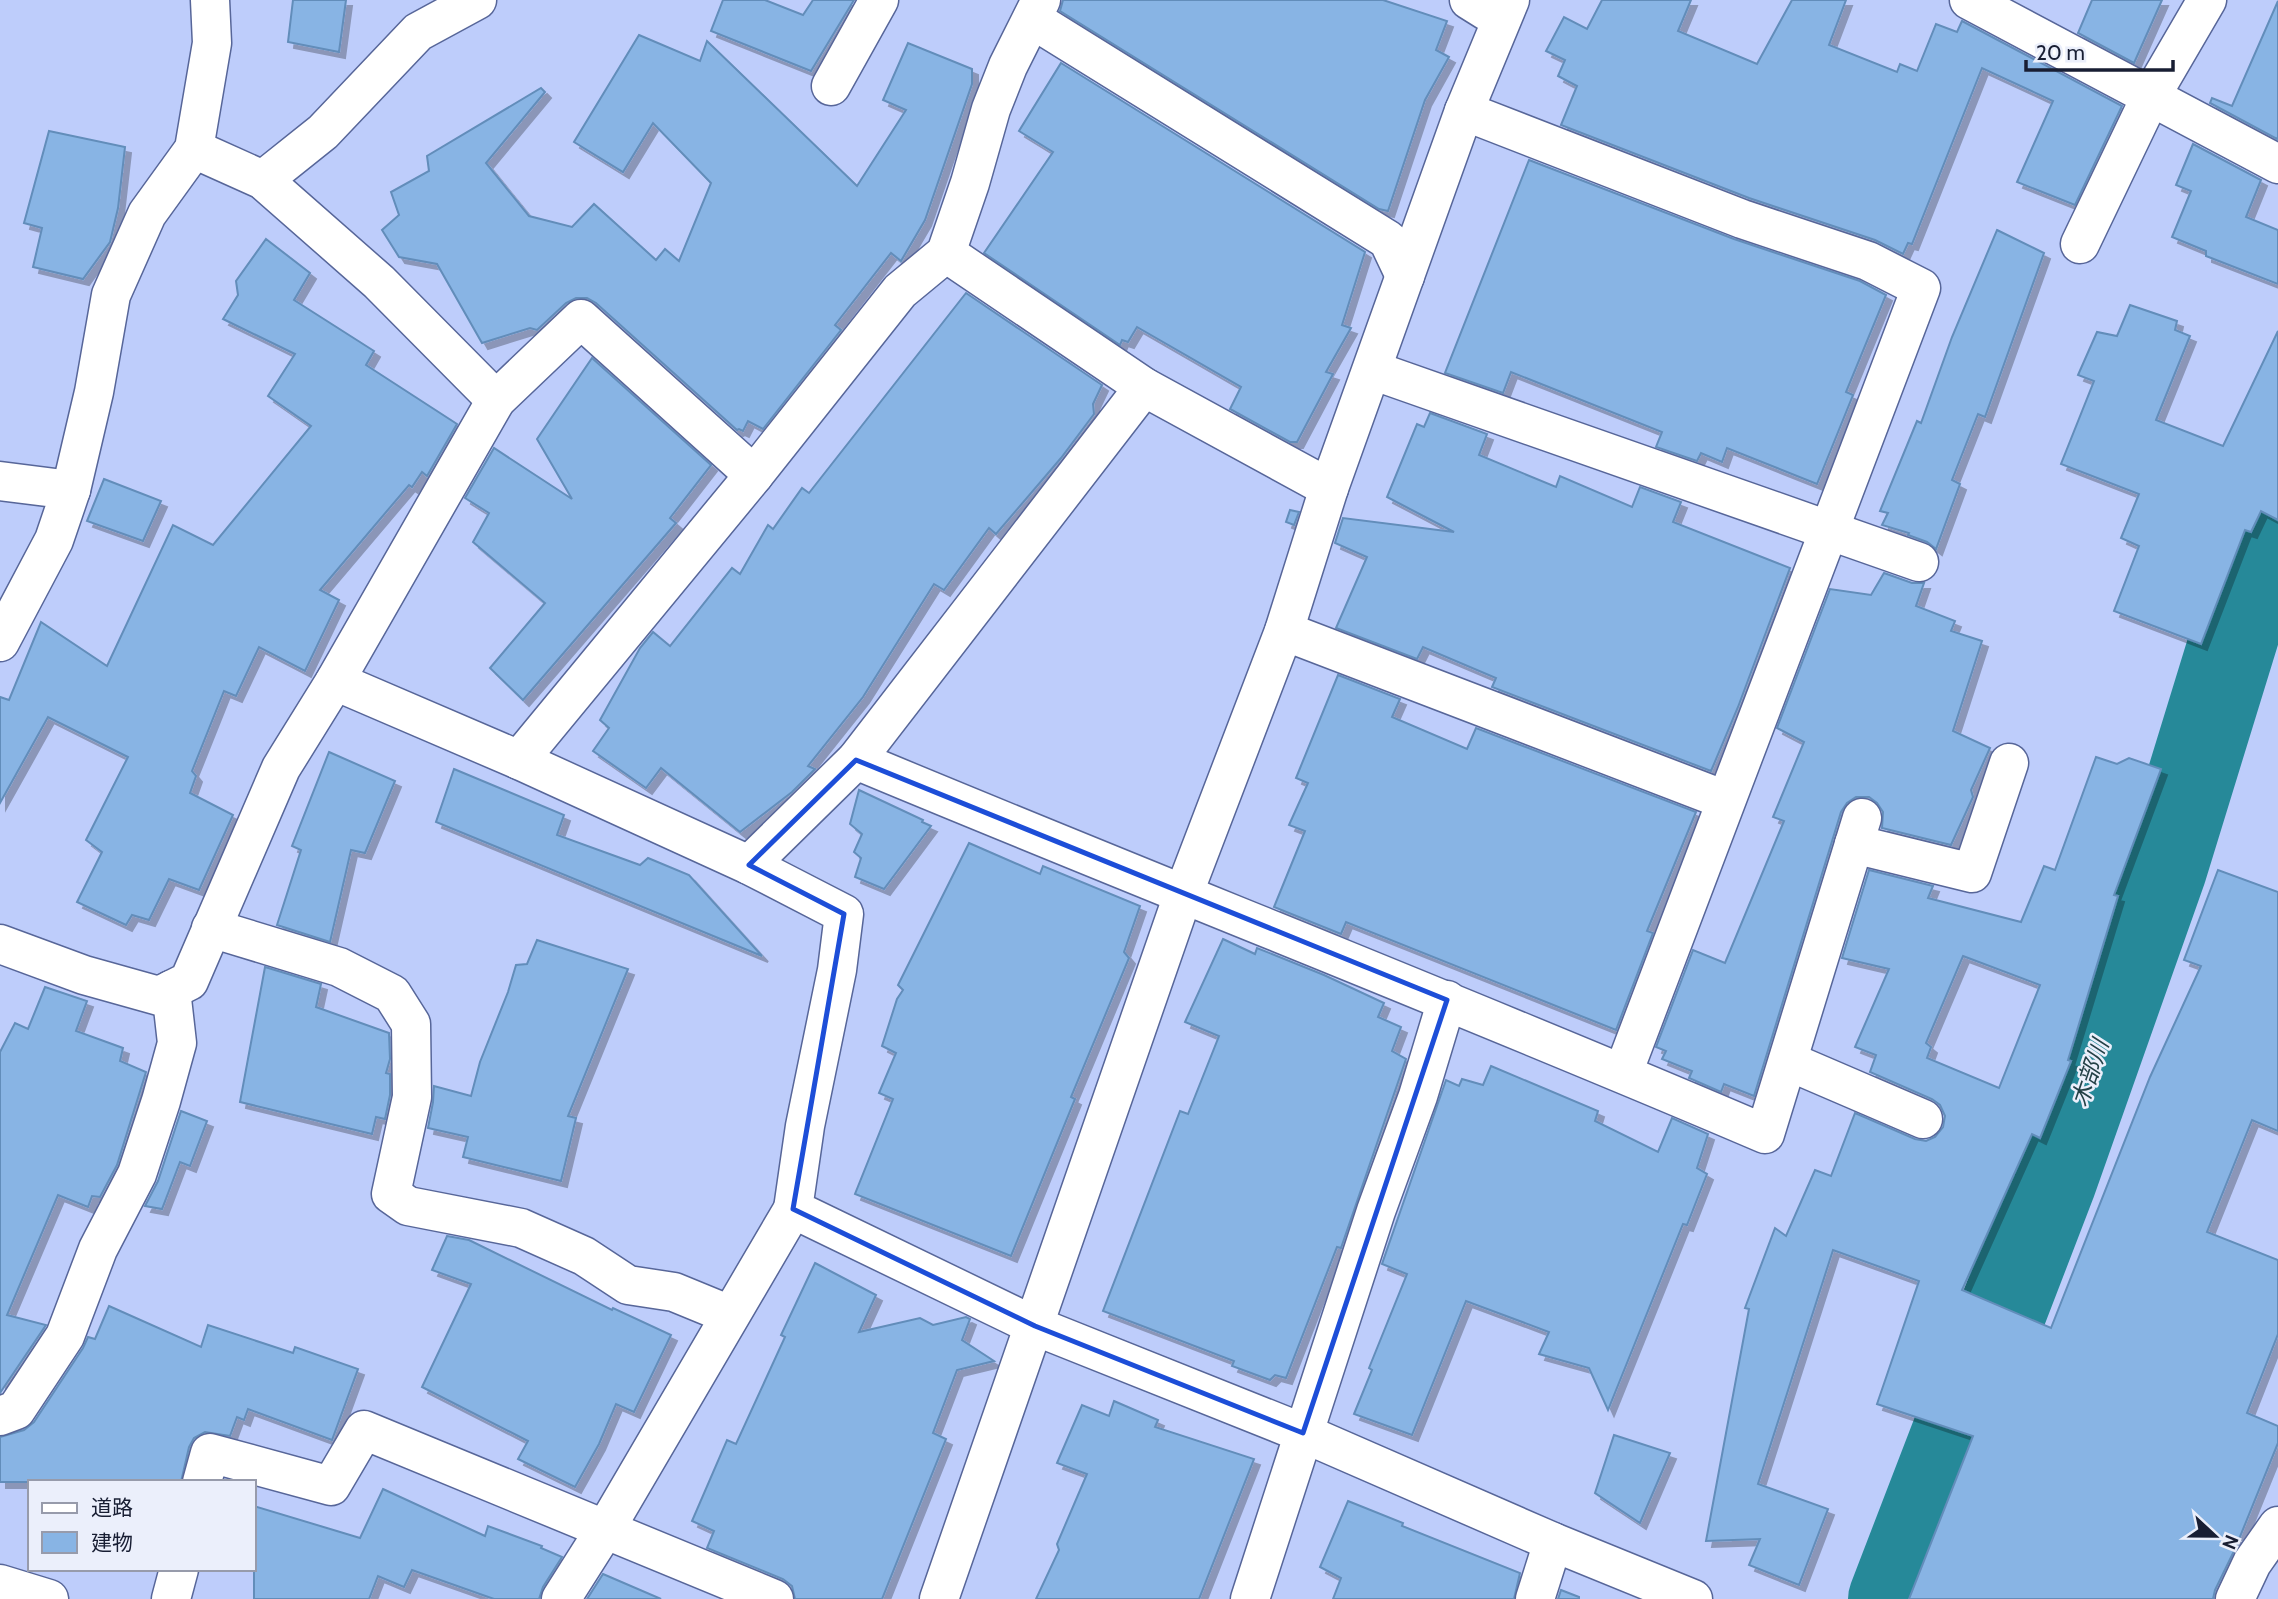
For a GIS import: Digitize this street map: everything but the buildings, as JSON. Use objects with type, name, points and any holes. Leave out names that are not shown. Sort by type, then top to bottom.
[{"type":"street","points":[[0,642],[54,540],[71,490],[94,392],[111,295],[147,214],[194,149],[212,43],[210,0]]},
{"type":"street","points":[[263,180],[323,132],[418,32],[477,0]]},
{"type":"street","points":[[831,86],[879,0]]},
{"type":"street","points":[[939,1599],[1183,895],[1284,631],[1329,488],[1464,111],[1505,10],[1469,0]]},
{"type":"street","points":[[1969,0],[2278,164]]},
{"type":"street","points":[[2080,244],[2151,96],[2207,0]]},
{"type":"street","points":[[519,760],[754,475],[900,291],[946,253],[991,109],[1008,66],[1036,10],[1388,240],[1405,275]]},
{"type":"street","points":[[1464,111],[1742,219],[1868,261],[1922,288],[1623,1073]]},
{"type":"street","points":[[194,149],[263,180],[379,282],[496,400]]},
{"type":"street","points":[[946,253],[1144,387],[1329,488]]},
{"type":"street","points":[[0,944],[84,975],[159,996],[189,981],[281,768],[496,400],[582,319],[754,475]]},
{"type":"street","points":[[1372,370],[1919,562]]},
{"type":"street","points":[[749,865],[856,760],[1144,387]]},
{"type":"street","points":[[0,481],[71,490]]},
{"type":"street","points":[[1284,631],[1725,800]]},
{"type":"street","points":[[334,681],[519,760],[749,865],[844,914],[837,970],[805,1126],[793,1209],[606,1528],[561,1599]]},
{"type":"street","points":[[856,760],[1447,1000],[1765,1134],[1858,831],[1972,873],[2009,763]]},
{"type":"street","points":[[211,928],[339,967],[392,993],[411,1024],[412,1097],[391,1194],[408,1206],[522,1228],[584,1256],[628,1285],[674,1292],[730,1315]]},
{"type":"street","points":[[0,1416],[16,1410],[65,1336],[98,1250],[137,1174],[177,1043],[171,990]]},
{"type":"street","points":[[1250,1599],[1376,1211],[1418,1096],[1447,1000]]},
{"type":"street","points":[[1788,1061],[1923,1119]]},
{"type":"street","points":[[793,1209],[1035,1326],[1303,1433],[1553,1542],[1693,1599]]},
{"type":"street","points":[[203,1480],[210,1453],[331,1486],[364,1430],[774,1599]]},
{"type":"street","points":[[2235,1599],[2252,1563],[2278,1526]]},
{"type":"street","points":[[1535,1599],[1553,1542]]},
{"type":"street","points":[[0,1584],[48,1599],[56,1571]]},
{"type":"street","points":[[171,1599],[178,1571]]},
{"type":"highlighted area","points":[[856,760],[1447,1000],[1303,1433],[1035,1326],[793,1209],[844,914],[749,865]]},
{"type":"waterway","name":"木部川","points":[[1892,1599],[2052,1183],[2163,869],[2242,612],[2278,544]]}]
